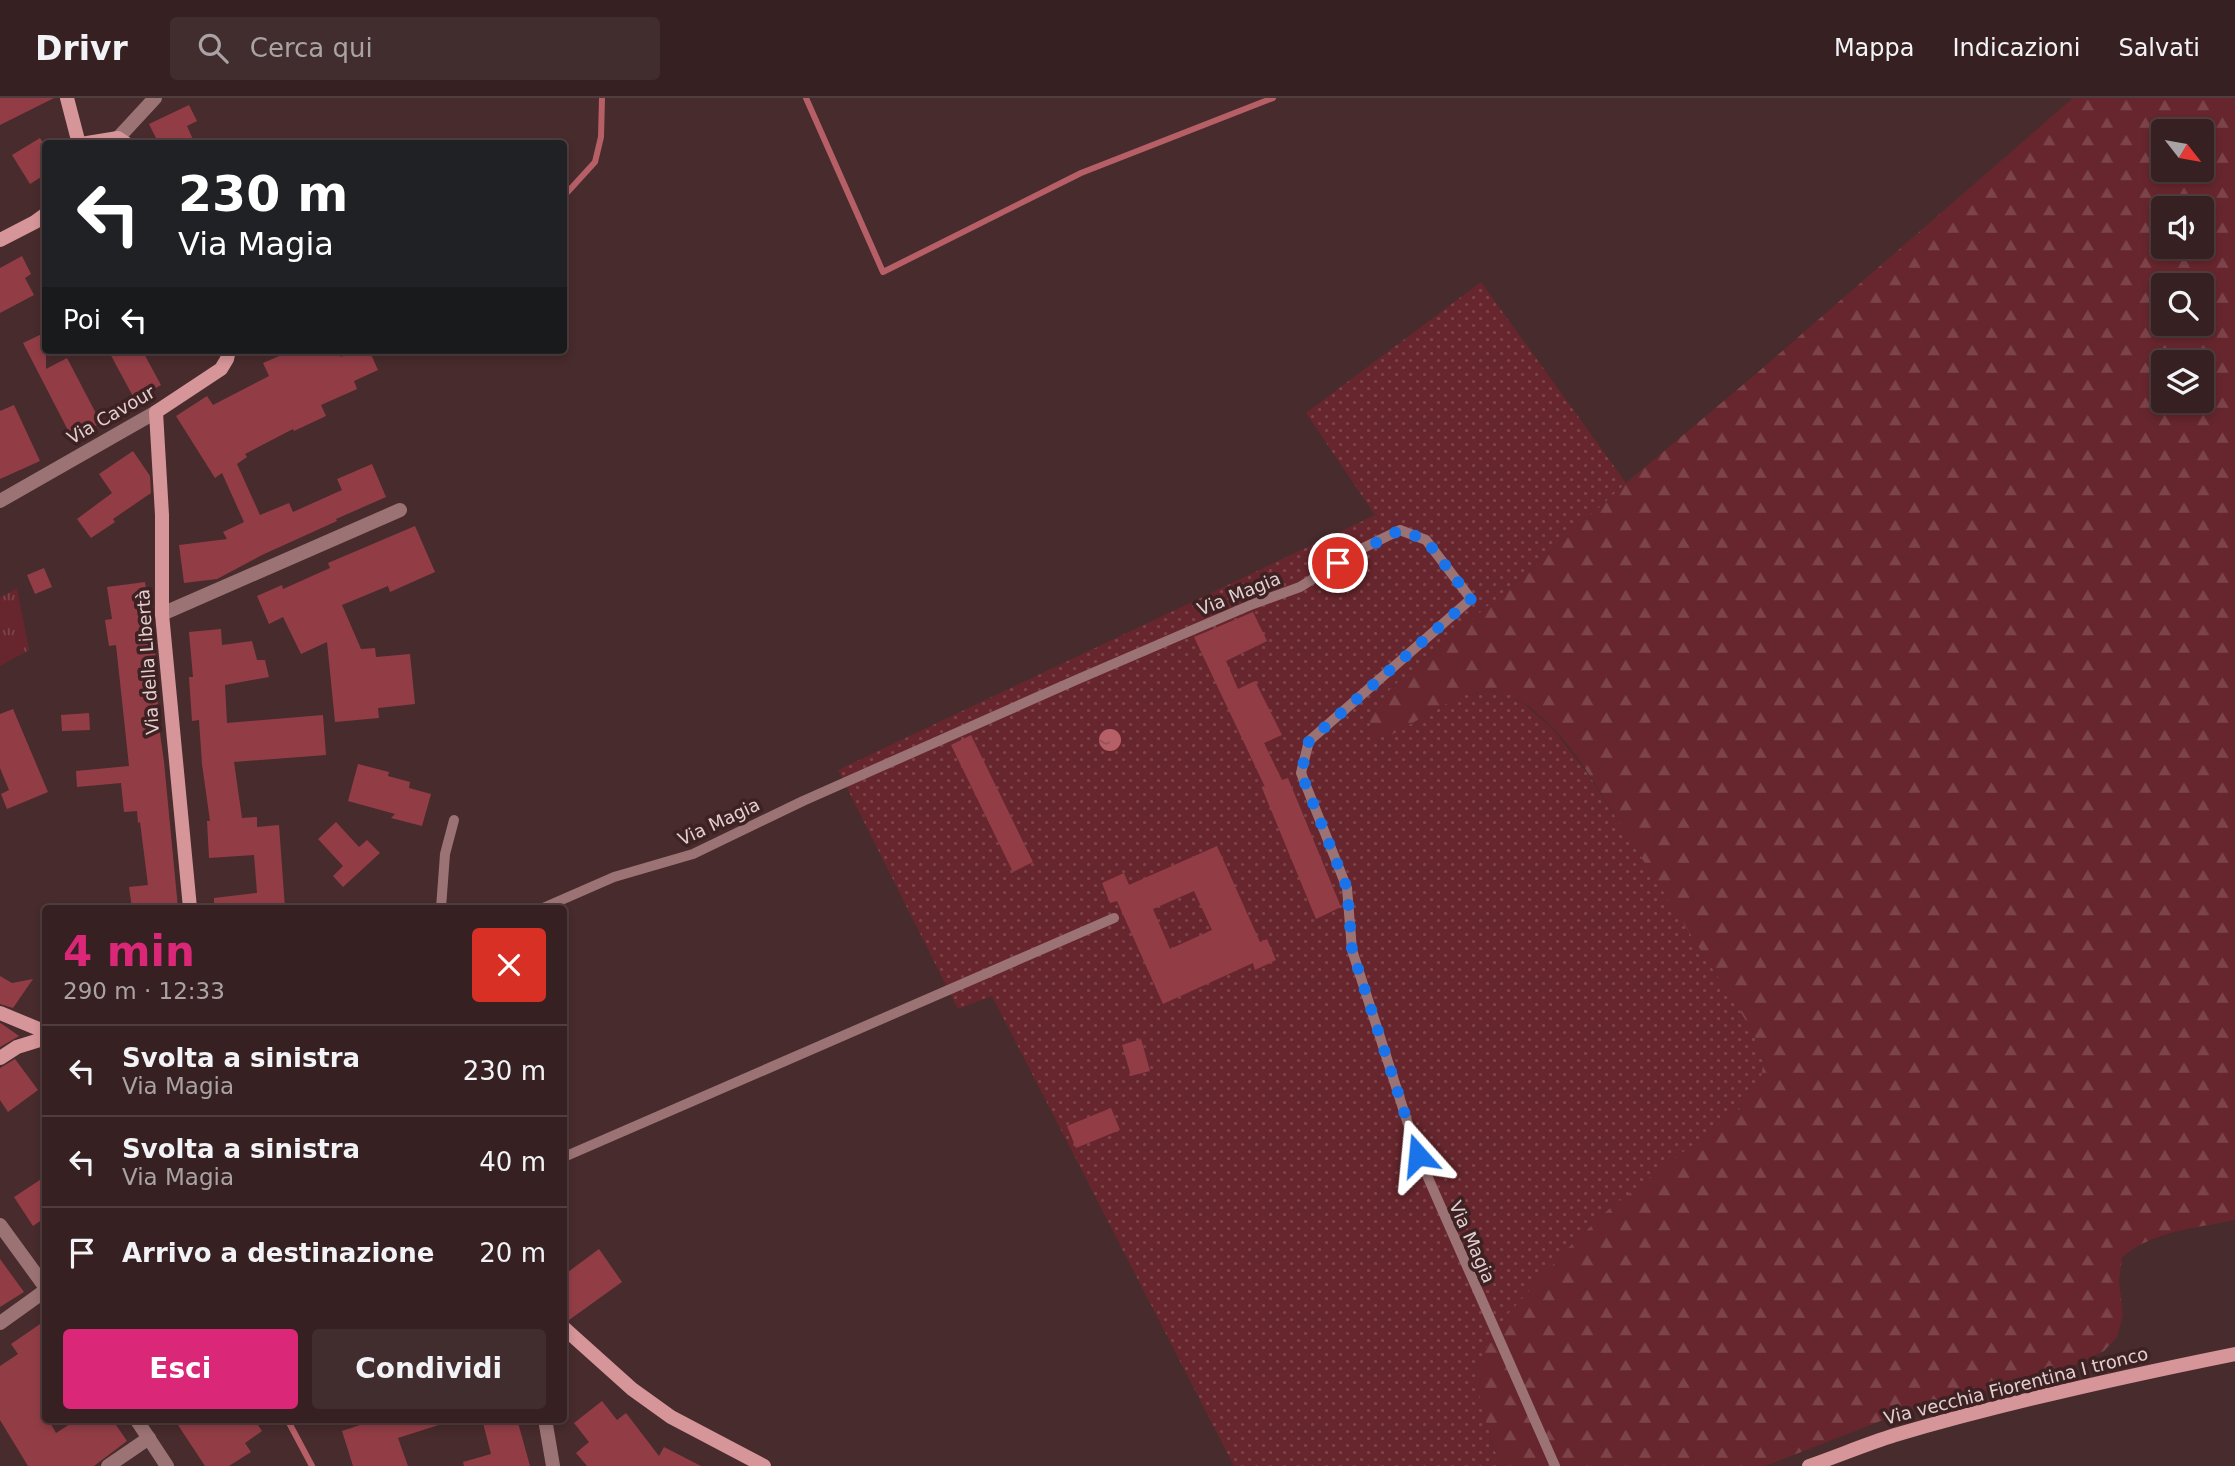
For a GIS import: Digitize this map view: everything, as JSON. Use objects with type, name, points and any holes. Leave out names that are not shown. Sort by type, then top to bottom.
[{"type":"street","points":[[67,98],[79,140]]},
{"type":"street","points":[[124,140],[155,98]]},
{"type":"street","points":[[0,240],[42,217]]},
{"type":"street","name":"Via Cavour","points":[[0,501],[156,412],[221,369],[228,354]]},
{"type":"street","name":"Via della Libertà","points":[[156,412],[162,515],[162,614],[190,905]]},
{"type":"street","points":[[162,614],[400,510]]},
{"type":"street","points":[[0,1013],[42,1030]]},
{"type":"street","points":[[0,1058],[17,1047],[42,1039]]},
{"type":"street","points":[[0,1226],[42,1284]]},
{"type":"street","points":[[0,1323],[42,1292]]},
{"type":"street","points":[[567,1331],[632,1389],[671,1417],[764,1466]]},
{"type":"street","name":"Via vecchia Fiorentina I tronco","points":[[1809,1466],[1893,1436],[2020,1401],[2235,1354]]},
{"type":"street","points":[[138,1423],[167,1466]]},
{"type":"street","points":[[546,1423],[553,1466]]},
{"type":"street","points":[[108,1466],[149,1438]]},
{"type":"lane","name":"Via Magia","points":[[550,905],[614,877],[693,854],[803,801],[1063,685],[1253,604],[1300,587],[1357,551],[1400,530],[1426,540],[1471,599],[1309,741],[1301,773],[1347,888],[1352,950],[1418,1155],[1555,1466]]},
{"type":"lane","points":[[441,905],[445,853],[454,820]]},
{"type":"lane","points":[[567,1156],[1114,918]]},
{"type":"green space","points":[[2073,98],[2235,98],[2235,1220],[2161,1236],[2134,1248],[2122,1257],[2119,1281],[2123,1315],[2117,1337],[2104,1351],[2066,1369],[1896,1415],[1765,1466],[1501,1466],[1484,1418],[1478,1391],[1478,1368],[1485,1346],[1505,1317],[1599,1218],[1742,1107],[1753,1032],[1585,768],[1565,741],[1533,710],[1518,699],[1492,691],[1479,692],[1451,702],[1385,738],[1373,732],[1369,720],[1392,687],[1530,570],[1626,483],[1757,373]]},
{"type":"green space","points":[[1481,282],[1626,483],[1530,570],[1392,687],[1369,720],[1373,732],[1386,738],[1455,699],[1488,691],[1507,693],[1553,729],[1588,774],[1753,1032],[1764,1060],[1761,1077],[1742,1107],[1610,1208],[1568,1248],[1507,1315],[1489,1341],[1478,1368],[1479,1394],[1492,1444],[1501,1466],[1234,1466],[992,996],[958,1009],[838,770],[1375,515],[1306,413]]},
{"type":"green space","points":[[17,588],[29,650],[0,666],[0,598]]},
{"type":"water","points":[[1110,729],[1118,732],[1121,740],[1118,748],[1110,751],[1102,748],[1099,740],[1102,732]]},
{"type":"building","points":[[0,98],[54,98],[0,125]]},
{"type":"building","points":[[189,105],[197,121],[187,126],[193,140],[157,140],[149,124]]},
{"type":"building","points":[[40,138],[42,176],[30,184],[12,155]]},
{"type":"building","points":[[22,256],[31,274],[25,278],[34,295],[0,313],[0,268]]},
{"type":"building","points":[[42,334],[42,354],[46,354],[46,369],[67,358],[101,423],[72,438],[23,343]]},
{"type":"building","points":[[110,354],[144,354],[161,385],[135,400]]},
{"type":"building","points":[[284,354],[339,354],[341,357],[347,354],[371,354],[378,370],[354,381],[357,389],[321,405],[326,416],[294,431],[293,429],[245,454],[247,457],[237,464],[260,515],[289,503],[293,512],[342,490],[337,479],[372,464],[386,497],[217,579],[184,583],[179,545],[227,539],[223,532],[244,522],[222,473],[215,478],[176,416],[207,396],[213,405],[269,376],[263,363]]},
{"type":"building","points":[[14,405],[40,461],[0,479],[0,411]]},
{"type":"building","points":[[133,451],[150,476],[151,493],[91,538],[77,519],[112,493],[99,474]]},
{"type":"building","points":[[415,526],[435,572],[390,592],[388,586],[342,605],[361,649],[375,648],[376,657],[410,654],[415,704],[378,708],[379,718],[335,722],[327,642],[301,654],[283,617],[269,624],[257,596],[282,585],[283,589],[330,568],[328,563]]},
{"type":"building","points":[[44,568],[52,587],[35,594],[27,575]]},
{"type":"building","points":[[145,582],[156,661],[151,661],[158,704],[178,905],[132,905],[129,887],[148,885],[140,822],[138,823],[137,811],[124,812],[121,783],[77,787],[76,771],[129,766],[116,645],[109,646],[105,620],[112,619],[107,587]]},
{"type":"building","points":[[1253,612],[1267,641],[1226,661],[1238,689],[1255,681],[1282,735],[1264,743],[1282,780],[1288,778],[1341,907],[1316,919],[1262,788],[1265,787],[1194,637]]},
{"type":"building","points":[[221,629],[222,645],[252,641],[257,660],[265,660],[269,677],[225,685],[227,723],[323,715],[326,755],[234,762],[242,818],[257,817],[257,827],[279,825],[285,905],[214,905],[214,898],[257,893],[254,855],[209,858],[207,821],[210,821],[199,720],[192,721],[189,677],[193,677],[189,632]]},
{"type":"building","points":[[13,709],[48,792],[7,809],[1,794],[9,790],[0,768],[0,714]]},
{"type":"building","points":[[89,713],[90,730],[62,731],[61,715]]},
{"type":"building","points":[[971,735],[1033,862],[1013,872],[951,745]]},
{"type":"building","points":[[358,764],[389,772],[388,776],[410,782],[409,788],[431,794],[422,826],[391,818],[395,814],[348,801]]},
{"type":"building","points":[[336,822],[359,847],[367,840],[380,853],[343,887],[333,876],[343,866],[318,839]]},
{"type":"building","points":[[1217,846],[1260,942],[1267,939],[1276,960],[1255,970],[1253,963],[1163,1004],[1117,901],[1110,903],[1102,883],[1124,873],[1129,885]],"holes":[[[1194,891],[1212,930],[1170,949],[1153,909]]]},
{"type":"building","points":[[0,976],[12,983],[33,979],[13,1008],[0,1004]]},
{"type":"building","points":[[0,1023],[19,1036],[0,1047]]},
{"type":"building","points":[[1141,1039],[1150,1071],[1131,1076],[1122,1045]]},
{"type":"building","points":[[15,1059],[38,1090],[8,1112],[0,1100],[0,1068]]},
{"type":"building","points":[[1111,1108],[1120,1130],[1076,1148],[1067,1126]]},
{"type":"building","points":[[42,1179],[42,1220],[33,1226],[14,1197]]},
{"type":"building","points":[[599,1249],[622,1282],[569,1320],[567,1273]]},
{"type":"building","points":[[0,1259],[24,1292],[0,1307]]},
{"type":"building","points":[[42,1323],[42,1423],[50,1423],[56,1433],[72,1423],[115,1423],[127,1441],[94,1466],[28,1466],[0,1420],[0,1366],[18,1354],[11,1344]]},
{"type":"building","points":[[602,1401],[617,1420],[626,1413],[659,1456],[664,1447],[701,1466],[587,1466],[576,1453],[589,1442],[574,1423]]},
{"type":"building","points":[[177,1423],[257,1423],[262,1431],[245,1443],[251,1452],[229,1466],[205,1466]]},
{"type":"building","points":[[366,1423],[445,1423],[398,1438],[408,1466],[353,1466],[342,1431]]},
{"type":"building","points":[[483,1423],[518,1423],[530,1466],[464,1466],[463,1462],[491,1454]]},
{"type":"waterway","points":[[567,193],[595,162],[601,137],[602,98]]},
{"type":"waterway","points":[[806,98],[883,272],[1081,173],[1273,98]]},
{"type":"waterway","points":[[289,1423],[312,1466]]},
{"type":"route","points":[[1338,563],[1400,530],[1426,540],[1471,599],[1309,741],[1301,773],[1347,888],[1352,950],[1418,1155]]}]
